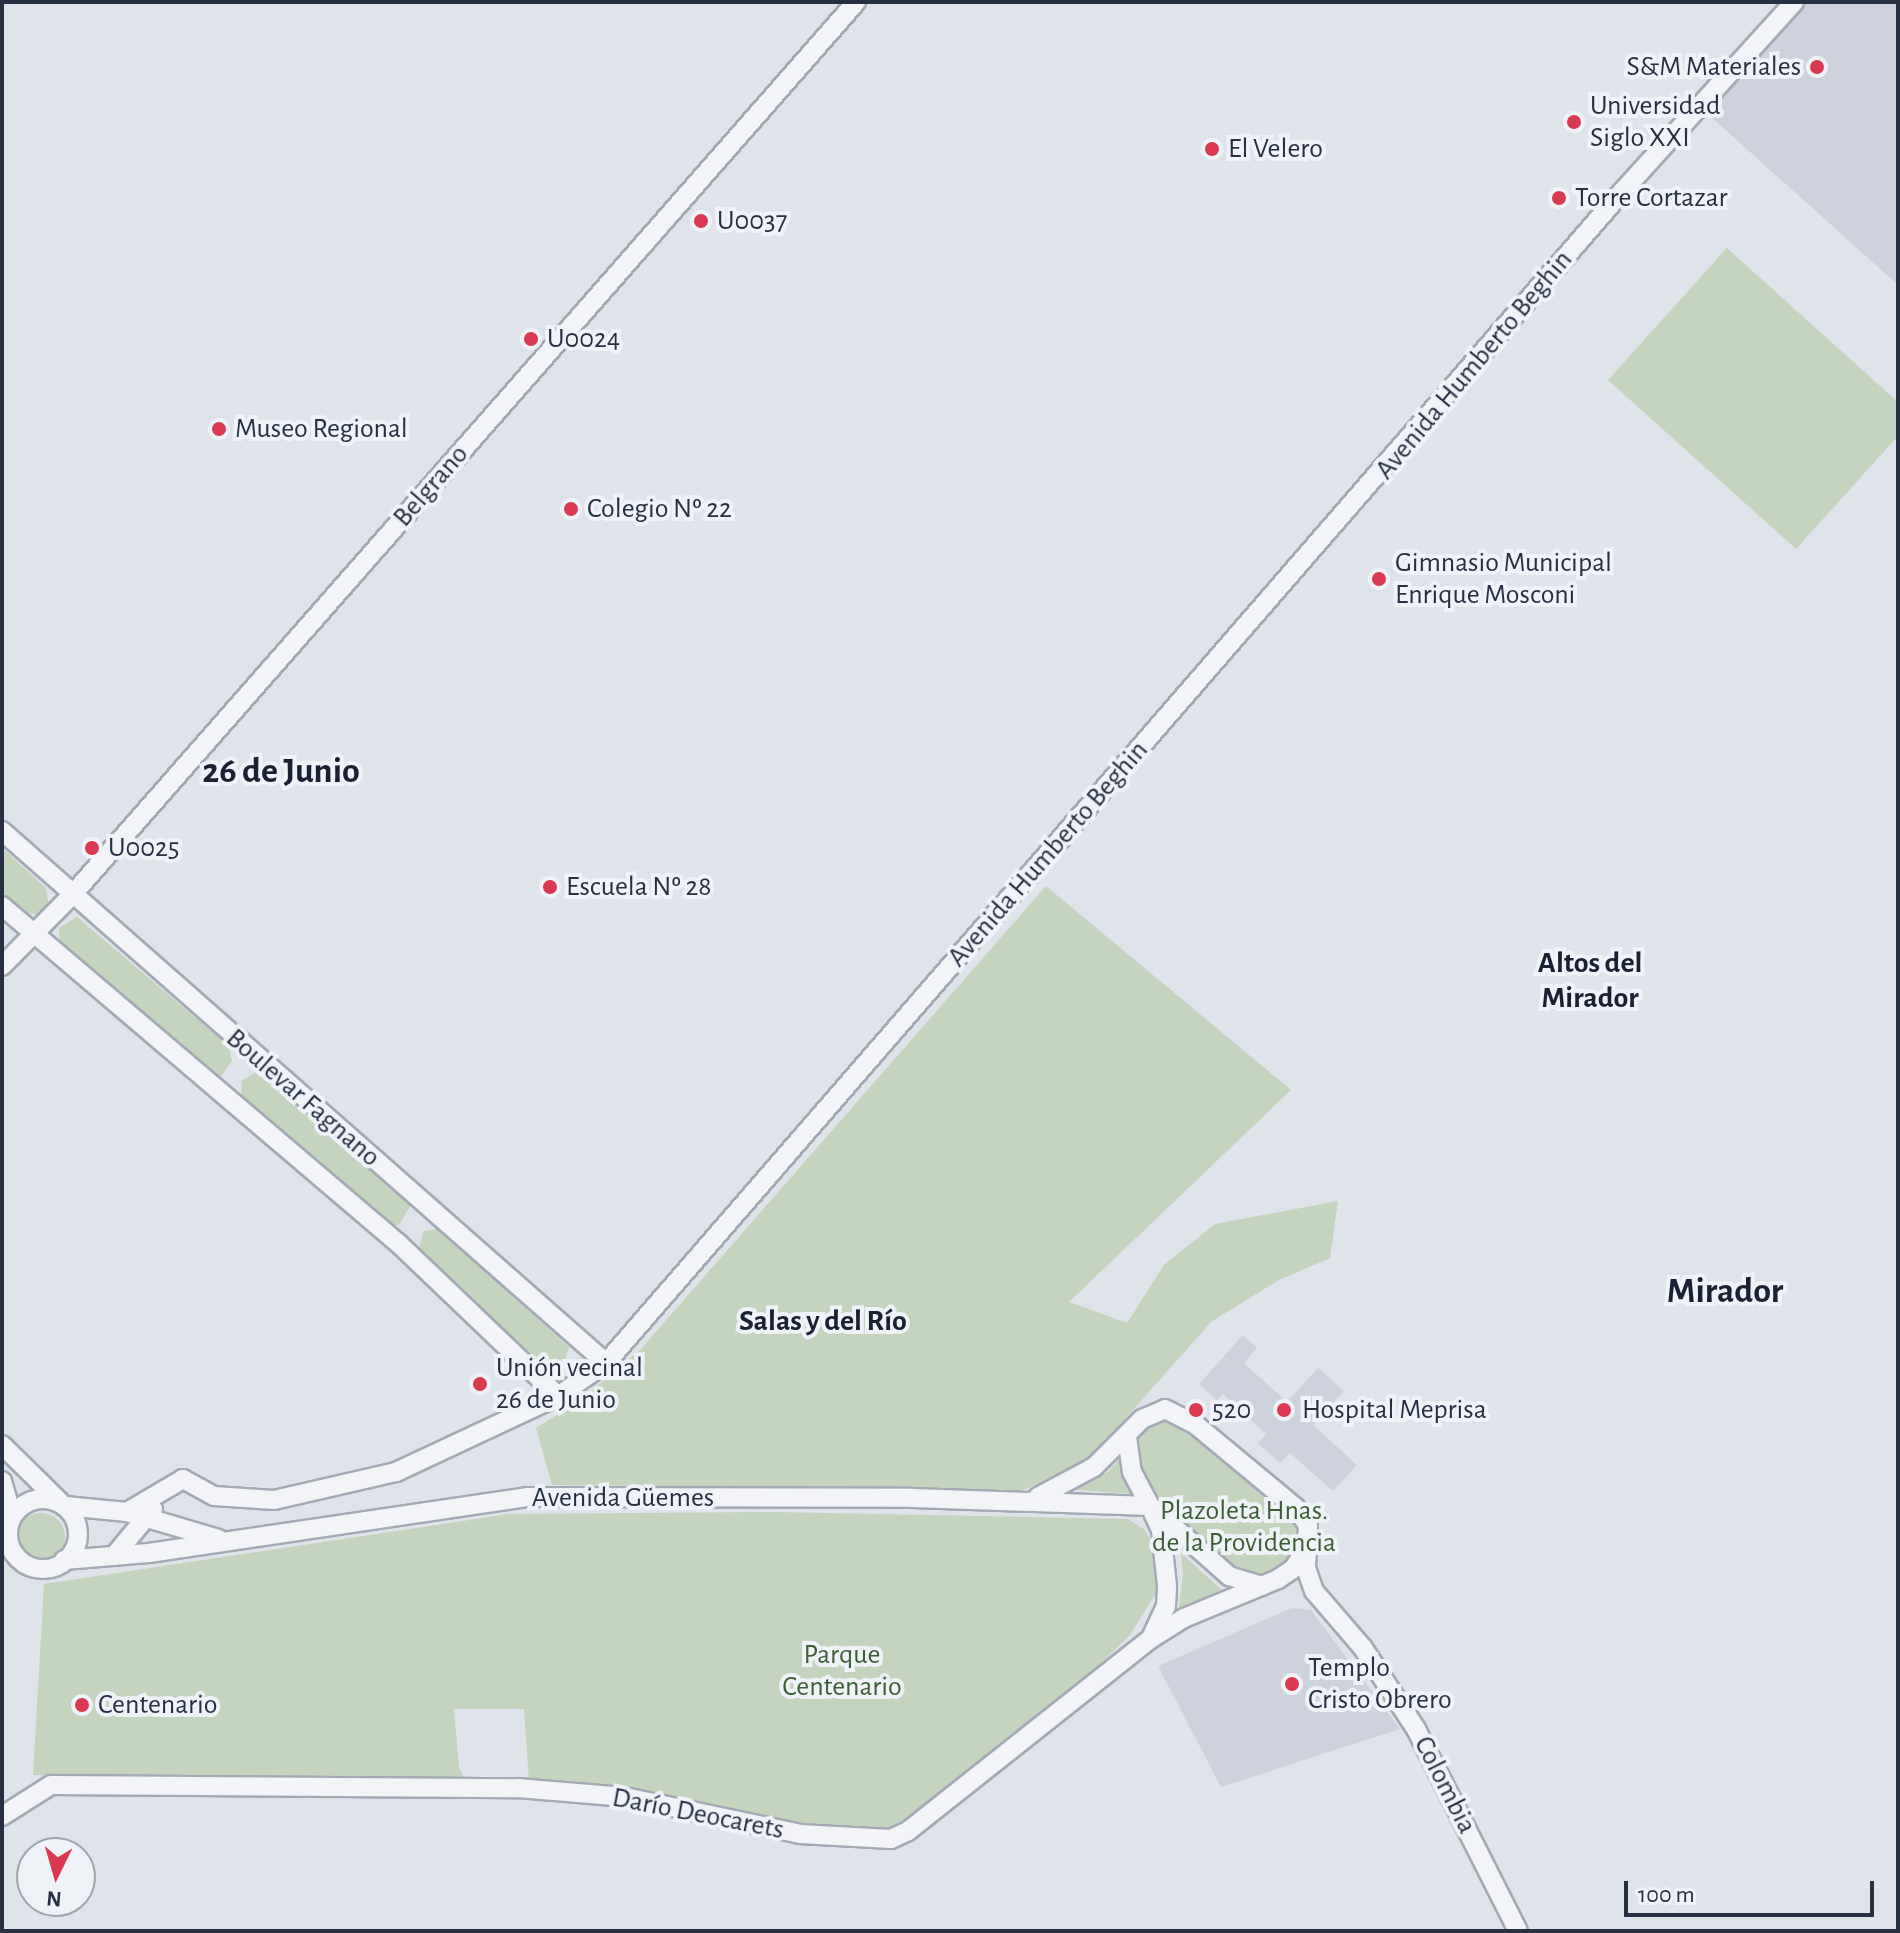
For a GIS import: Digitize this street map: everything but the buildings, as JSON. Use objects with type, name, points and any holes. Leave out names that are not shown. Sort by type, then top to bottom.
[{"type":"street","name":"Belgrano","points":[[2,966],[32,932],[73,894],[856,2]]},
{"type":"street","name":"Avenida Humberto Beghin","points":[[156,1499],[183,1479],[235,1500],[325,1491],[433,1458],[558,1396],[606,1363],[1621,193],[1794,2]]},
{"type":"street","name":"Boulevar Fagnano","points":[[2,831],[606,1363]]},
{"type":"street","name":"Boulevar Fagnano","points":[[2,906],[398,1243],[558,1396]]},
{"type":"street","name":"Colombia","points":[[1127,1437],[1155,1409],[1187,1418],[1296,1508],[1308,1525],[1307,1548],[1314,1591],[1363,1648],[1416,1729],[1518,1931]]},
{"type":"street","points":[[1028,1501],[1077,1479],[1127,1437]]},
{"type":"street","points":[[1127,1437],[1132,1472],[1161,1530],[1166,1606],[1149,1640]]},
{"type":"street","points":[[2,1445],[63,1504],[78,1531],[73,1553],[64,1560],[38,1567],[18,1562],[8,1544],[12,1516],[2,1481]]},
{"type":"street","name":"Avenida Güemes","points":[[64,1560],[114,1556],[527,1497],[1028,1501],[1150,1506]]},
{"type":"street","points":[[127,1512],[156,1499]]},
{"type":"street","points":[[114,1556],[149,1518],[156,1499]]},
{"type":"street","points":[[12,1516],[42,1501],[63,1504]]},
{"type":"street","name":"Avenida Güemes","points":[[63,1504],[127,1512],[220,1540]]},
{"type":"street","points":[[1150,1506],[1229,1576],[1262,1586]]},
{"type":"street","name":"Darío Deocarets","points":[[2,1816],[39,1790],[65,1784],[518,1788],[625,1797],[800,1834],[869,1842],[891,1839],[1149,1640],[1184,1618],[1262,1586],[1293,1569],[1307,1548]]},
{"type":"shaded area","points":[[1794,2],[1898,2],[1898,285],[1700,107]]},
{"type":"shaded area","name":"Hospital Meprisa","points":[[1243,1335],[1257,1348],[1244,1363],[1287,1402],[1318,1368],[1344,1391],[1313,1425],[1357,1465],[1333,1491],[1290,1453],[1280,1463],[1258,1443],[1266,1434],[1223,1394],[1217,1400],[1199,1384]]},
{"type":"shaded area","points":[[1292,1608],[1311,1610],[1400,1729],[1221,1787],[1158,1666]]},
{"type":"green space","points":[[1727,248],[1898,402],[1898,436],[1796,549],[1608,380]]},
{"type":"green space","points":[[2,848],[46,888],[48,902],[38,915],[20,911],[2,895]]},
{"type":"green space","points":[[1046,886],[1291,1090],[1069,1302],[1127,1323],[1164,1265],[1215,1224],[1338,1201],[1330,1258],[1279,1280],[1211,1322],[1092,1456],[1065,1474],[1022,1490],[552,1485],[536,1428],[578,1402],[640,1350]]},
{"type":"green space","points":[[77,917],[229,1046],[232,1061],[221,1076],[212,1074],[60,946],[59,928]]},
{"type":"green space","points":[[258,1071],[405,1195],[410,1206],[399,1225],[392,1226],[241,1102],[242,1080]]},
{"type":"green space","points":[[438,1229],[569,1347],[563,1366],[540,1361],[417,1253],[424,1231]]},
{"type":"green space","name":"Plazoleta Hnas. de la Providencia","points":[[1165,1409],[1308,1525],[1293,1569],[1245,1582],[1150,1506],[1128,1457],[1142,1419]]},
{"type":"green space","points":[[1120,1458],[1132,1494],[1076,1490],[1108,1472]]},
{"type":"green space","name":"Parque Centenario","points":[[774,1512],[1128,1519],[1145,1530],[1153,1544],[1158,1590],[1130,1635],[1088,1676],[957,1783],[887,1830],[807,1826],[662,1798],[529,1782],[524,1709],[454,1709],[459,1768],[466,1781],[33,1775],[44,1584],[509,1514]]},
{"type":"green space","points":[[41,1513],[58,1520],[65,1537],[58,1554],[41,1561],[24,1554],[17,1537],[24,1520]]},
{"type":"green space","points":[[1181,1553],[1223,1591],[1178,1613],[1183,1575]]},
{"type":"place","name":"S&M Materiales","points":[[1817,67]]},
{"type":"place","name":"Universidad Siglo XXI","points":[[1574,122]]},
{"type":"place","name":"El Velero","points":[[1212,149]]},
{"type":"place","name":"Torre Cortazar","points":[[1559,198]]},
{"type":"place","name":"U0037","points":[[701,221]]},
{"type":"place","name":"U0024","points":[[531,339]]},
{"type":"place","name":"Museo Regional","points":[[219,429]]},
{"type":"place","name":"Colegio Nº 22","points":[[571,509]]},
{"type":"place","name":"Gimnasio Municipal Enrique Mosconi","points":[[1379,579]]},
{"type":"place","name":"U0025","points":[[92,848]]},
{"type":"place","name":"Escuela Nº 28","points":[[550,887]]},
{"type":"place","name":"Unión vecinal 26 de Junio","points":[[480,1384]]},
{"type":"place","name":"520","points":[[1196,1410]]},
{"type":"place","name":"Hospital Meprisa","points":[[1284,1410]]},
{"type":"place","name":"Templo Cristo Obrero","points":[[1292,1684]]},
{"type":"place","name":"Centenario","points":[[82,1705]]},
{"type":"district","name":"26 de Junio","points":[[281,772]]},
{"type":"district","name":"Altos del Mirador","points":[[1590,980]]},
{"type":"district","name":"Mirador","points":[[1725,1292]]},
{"type":"district","name":"Salas y del Río","points":[[823,1321]]}]
